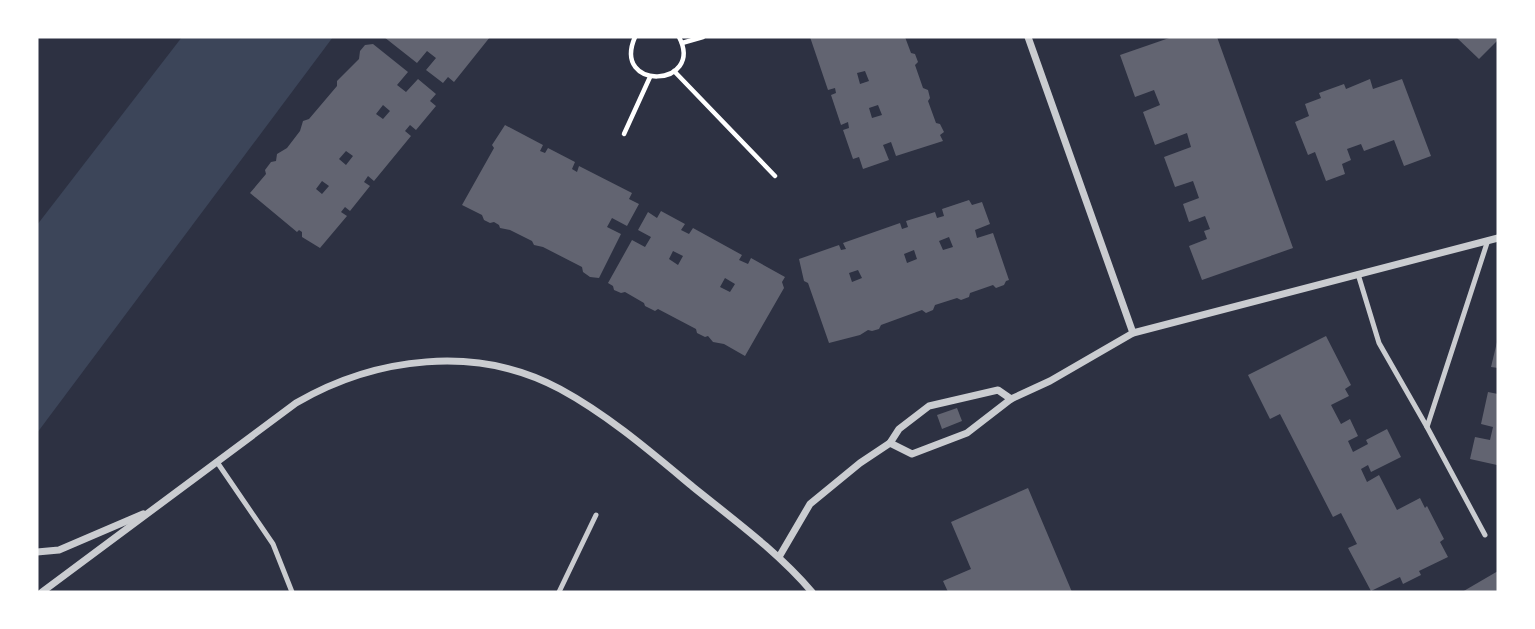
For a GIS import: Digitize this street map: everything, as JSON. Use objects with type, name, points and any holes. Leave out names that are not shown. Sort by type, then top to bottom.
[{"type":"street","points":[[1028,37],[1133,334]]},
{"type":"street","points":[[890,443],[912,454],[967,433],[1010,400],[1050,381],[1133,334],[1498,238]]},
{"type":"street","points":[[42,592],[296,403],[353,375],[396,364],[422,362],[483,363],[559,388],[634,439],[779,557],[812,592]]},
{"type":"street","points":[[779,557],[810,504],[860,463],[890,443],[899,429],[929,407],[998,390],[1010,400]]},
{"type":"street","points":[[37,552],[59,550],[153,510]]},
{"type":"lane","points":[[1427,427],[1488,240]]},
{"type":"lane","points":[[1358,274],[1379,343],[1485,535]]},
{"type":"lane","points":[[217,462],[273,544],[292,592]]},
{"type":"lane","points":[[559,592],[597,514]]},
{"type":"path","points":[[635,37],[630,53],[632,61],[643,74],[659,78],[674,71],[680,64],[683,55],[679,37]]},
{"type":"path","points":[[682,43],[702,37]]},
{"type":"path","points":[[674,71],[775,176]]},
{"type":"path","points":[[624,134],[650,77]]},
{"type":"shaded area","points":[[182,37],[333,37],[37,433],[37,225]]},
{"type":"building","points":[[384,37],[490,37],[454,82],[448,77],[443,83],[426,70],[436,58],[427,51],[417,63]]},
{"type":"building","points":[[810,37],[905,37],[918,62],[915,65],[923,88],[928,90],[928,101],[936,123],[940,124],[944,132],[940,135],[943,141],[896,156],[891,142],[883,145],[889,160],[863,169],[859,157],[853,159],[843,130],[849,128],[848,122],[841,125],[831,95],[836,93],[835,88],[828,90]],"holes":[[[865,71],[869,81],[860,84],[857,73]],[[878,105],[882,115],[872,118],[869,108]]]},
{"type":"building","points":[[1172,37],[1217,37],[1293,248],[1202,280],[1189,246],[1207,239],[1204,231],[1210,229],[1205,216],[1189,222],[1183,204],[1199,198],[1193,181],[1175,187],[1164,157],[1191,147],[1187,133],[1155,145],[1143,112],[1160,105],[1154,90],[1135,97],[1120,55]]},
{"type":"building","points":[[1456,37],[1498,37],[1498,40],[1479,59]]},
{"type":"building","points":[[373,44],[408,72],[397,85],[406,92],[418,79],[436,94],[430,101],[436,106],[416,130],[410,125],[405,131],[411,136],[374,181],[368,176],[364,182],[370,186],[350,211],[345,207],[341,212],[347,216],[320,248],[302,237],[302,232],[297,232],[250,193],[266,174],[265,170],[271,162],[276,161],[277,154],[287,148],[300,131],[303,121],[309,119],[337,86],[337,81],[359,59],[360,51],[365,45]],"holes":[[[383,105],[390,111],[383,119],[376,114]],[[346,151],[353,156],[346,165],[339,159]],[[322,181],[329,186],[322,194],[316,189]]]},
{"type":"building","points":[[1370,79],[1373,89],[1402,79],[1431,156],[1404,166],[1394,140],[1364,151],[1361,144],[1347,149],[1351,160],[1342,164],[1345,174],[1326,181],[1315,152],[1308,155],[1295,122],[1309,116],[1305,104],[1321,98],[1319,93],[1344,84],[1346,89]]},
{"type":"building","points":[[505,125],[543,145],[540,151],[545,153],[548,148],[575,162],[572,169],[577,172],[579,166],[632,193],[629,199],[639,204],[627,226],[612,218],[607,227],[621,234],[599,278],[590,277],[583,272],[582,267],[534,245],[532,241],[510,230],[500,228],[494,222],[484,220],[482,215],[462,205]]},
{"type":"building","points":[[969,200],[972,205],[982,202],[990,224],[975,230],[977,238],[993,233],[1009,280],[996,288],[993,285],[970,293],[969,297],[961,300],[957,298],[935,305],[933,310],[926,313],[922,310],[881,325],[879,329],[829,343],[808,283],[804,281],[799,259],[839,245],[841,250],[846,249],[843,243],[900,223],[902,229],[908,227],[906,221],[935,212],[937,218],[944,216],[942,209]],"holes":[[[949,237],[953,247],[943,250],[939,241]],[[914,250],[917,259],[907,263],[904,254]],[[858,270],[862,278],[852,282],[849,273]]]},
{"type":"building","points":[[661,211],[685,224],[681,230],[689,234],[693,228],[742,255],[739,260],[748,264],[751,258],[785,277],[782,282],[784,288],[745,356],[724,344],[713,342],[708,336],[697,333],[696,329],[658,309],[655,311],[645,306],[625,292],[614,290],[608,283],[632,240],[645,247],[651,237],[638,230],[648,212],[657,218]],"holes":[[[673,251],[683,256],[678,265],[669,259]],[[725,278],[735,284],[730,292],[720,287]]]},
{"type":"building","points":[[1326,336],[1351,385],[1345,389],[1349,396],[1331,405],[1341,424],[1350,419],[1358,436],[1348,441],[1353,452],[1368,444],[1366,440],[1387,429],[1401,457],[1371,472],[1368,465],[1361,469],[1367,482],[1379,475],[1397,510],[1420,498],[1444,539],[1440,542],[1448,557],[1419,571],[1421,575],[1403,584],[1400,577],[1371,591],[1348,548],[1357,544],[1341,513],[1333,517],[1280,414],[1270,419],[1248,375]]},
{"type":"building","points":[[1498,342],[1498,368],[1491,367]]},
{"type":"building","points":[[1488,392],[1498,394],[1497,465],[1470,459],[1475,437],[1490,440],[1493,427],[1481,424]]},
{"type":"building","points":[[957,408],[962,421],[942,429],[937,415]]},
{"type":"building","points":[[1028,488],[1072,592],[948,592],[943,581],[971,569],[951,522]]},
{"type":"building","points":[[1498,571],[1498,592],[1462,592]]}]
